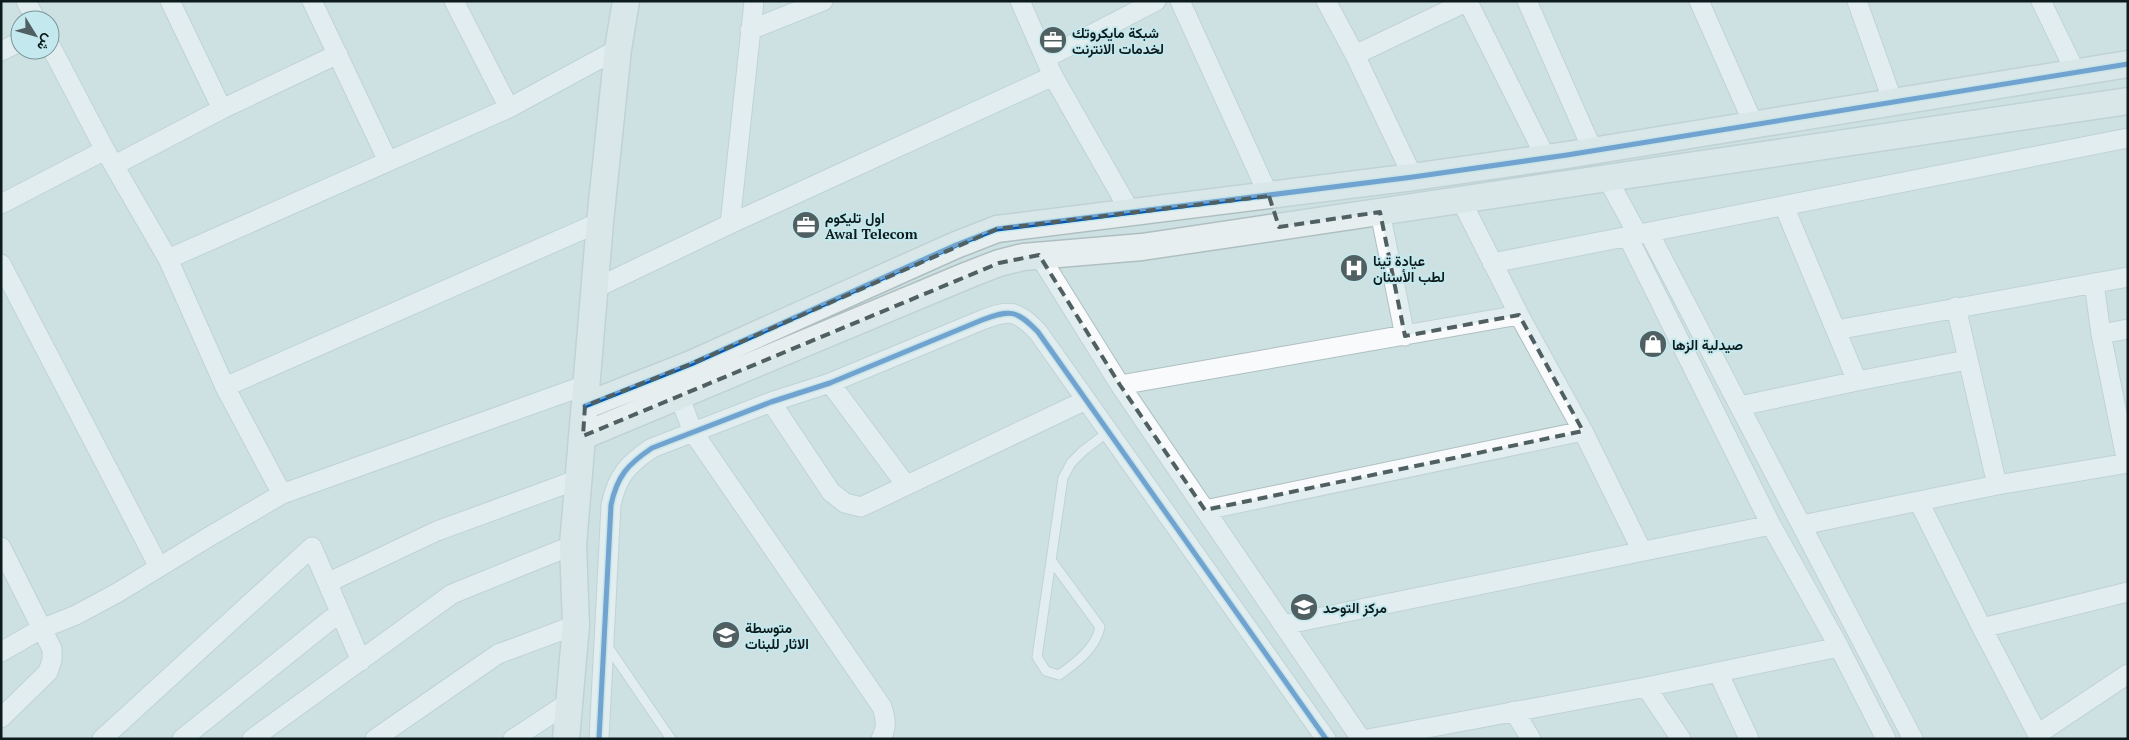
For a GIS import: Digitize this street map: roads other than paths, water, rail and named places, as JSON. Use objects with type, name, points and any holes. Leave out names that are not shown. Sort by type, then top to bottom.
[{"type":"street","points":[[170,1],[222,110]]},
{"type":"street","points":[[312,1],[388,162]]},
{"type":"street","points":[[454,1],[509,108]]},
{"type":"street","points":[[566,739],[576,625],[573,545],[600,222],[618,49],[626,1]]},
{"type":"street","points":[[730,224],[754,1]]},
{"type":"street","points":[[750,30],[823,1]]},
{"type":"street","points":[[1020,1],[1053,76],[1131,213]]},
{"type":"street","points":[[1046,58],[1156,1]]},
{"type":"street","points":[[1180,1],[1268,196],[1279,227]]},
{"type":"street","points":[[1326,1],[1355,55],[1413,177]]},
{"type":"street","points":[[1355,55],[1468,1],[1546,158]]},
{"type":"street","points":[[1527,1],[1593,151]]},
{"type":"street","points":[[1699,1],[1754,125]]},
{"type":"street","points":[[1857,1],[1893,102]]},
{"type":"street","points":[[2041,1],[2076,73]]},
{"type":"street","points":[[168,259],[509,108],[618,49]]},
{"type":"street","points":[[115,166],[222,110],[338,54]]},
{"type":"street","points":[[58,60],[105,150],[168,259],[225,387],[282,494]]},
{"type":"street","points":[[1,652],[41,629],[76,615],[117,593],[282,494],[691,364],[956,245],[997,229],[1268,196],[1546,158],[2128,64]]},
{"type":"street","points":[[594,289],[730,224],[1053,76]]},
{"type":"street","points":[[583,436],[999,263],[1039,255],[1142,247],[2128,101]]},
{"type":"street","points":[[1492,263],[2128,138]]},
{"type":"street","points":[[1,204],[105,150]]},
{"type":"street","points":[[1608,178],[1638,235],[1740,406],[1908,737]]},
{"type":"street","points":[[1461,200],[1519,315],[1583,431],[1642,551]]},
{"type":"street","points":[[1784,206],[1857,380]]},
{"type":"street","points":[[1380,212],[1404,336]]},
{"type":"street","points":[[225,387],[600,222]]},
{"type":"street","points":[[1638,235],[1741,466],[1771,525],[1839,647],[1886,739]]},
{"type":"street","points":[[1039,255],[1120,385],[1361,739]]},
{"type":"street","points":[[1,264],[159,567]]},
{"type":"street","points":[[1836,330],[2128,277]]},
{"type":"street","points":[[1802,525],[1997,485],[2127,463],[2101,334],[2094,283]]},
{"type":"street","points":[[1956,308],[1997,485]]},
{"type":"street","points":[[599,739],[611,505],[614,489],[624,471],[636,458],[652,448],[771,402],[830,383],[982,320],[998,314],[1013,313],[1025,318],[1038,332],[1326,739]]},
{"type":"street","points":[[1120,385],[1519,315]]},
{"type":"street","points":[[2101,334],[2128,329]]},
{"type":"street","points":[[1740,406],[1857,380],[1967,360]]},
{"type":"street","points":[[830,383],[906,485]]},
{"type":"street","points":[[678,396],[693,432],[882,708],[886,719],[886,729],[881,739]]},
{"type":"street","points":[[771,402],[831,492],[845,503],[861,507],[1086,400]]},
{"type":"street","points":[[1206,510],[1583,431]]},
{"type":"street","points":[[1741,466],[1764,454]]},
{"type":"street","points":[[329,582],[437,531],[579,479]]},
{"type":"street","points":[[1919,502],[2039,736],[2128,674]]},
{"type":"street","points":[[1284,625],[1771,525]]},
{"type":"street","points":[[252,739],[452,594],[573,545]]},
{"type":"street","points":[[1,547],[52,649],[52,660],[48,672],[1,718]]},
{"type":"street","points":[[102,739],[312,547],[329,582],[361,661]]},
{"type":"street","points":[[1982,628],[2128,592]]},
{"type":"street","points":[[182,739],[340,612]]},
{"type":"street","points":[[375,739],[498,654],[576,625]]},
{"type":"street","points":[[1368,739],[1646,687],[1839,647]]},
{"type":"street","points":[[1718,672],[1750,739]]},
{"type":"street","points":[[1646,687],[1681,739]]},
{"type":"street","points":[[513,739],[568,703]]},
{"type":"street","points":[[1514,712],[1531,739]]},
{"type":"lane","points":[[1051,560],[1100,627],[1099,634],[1093,644],[1076,663],[1059,675],[1046,671],[1037,657],[1051,560],[1063,478],[1071,463],[1082,451],[1109,432]]},
{"type":"lane","points":[[604,642],[672,739]]},
{"type":"place","name":"شبكة مايكروتك لخدمات الانترنت","points":[[1053,40]]},
{"type":"place","name":"اول تليكوم Awal Telecom","points":[[806,225]]},
{"type":"place","name":"عيادة تينا لطب الأسنان","points":[[1354,268]]},
{"type":"place","name":"صيدلية الزها","points":[[1653,344]]},
{"type":"place","name":"مركز التوحد","points":[[1304,607]]},
{"type":"place","name":"متوسطة الاثار للبنات","points":[[726,635]]}]
